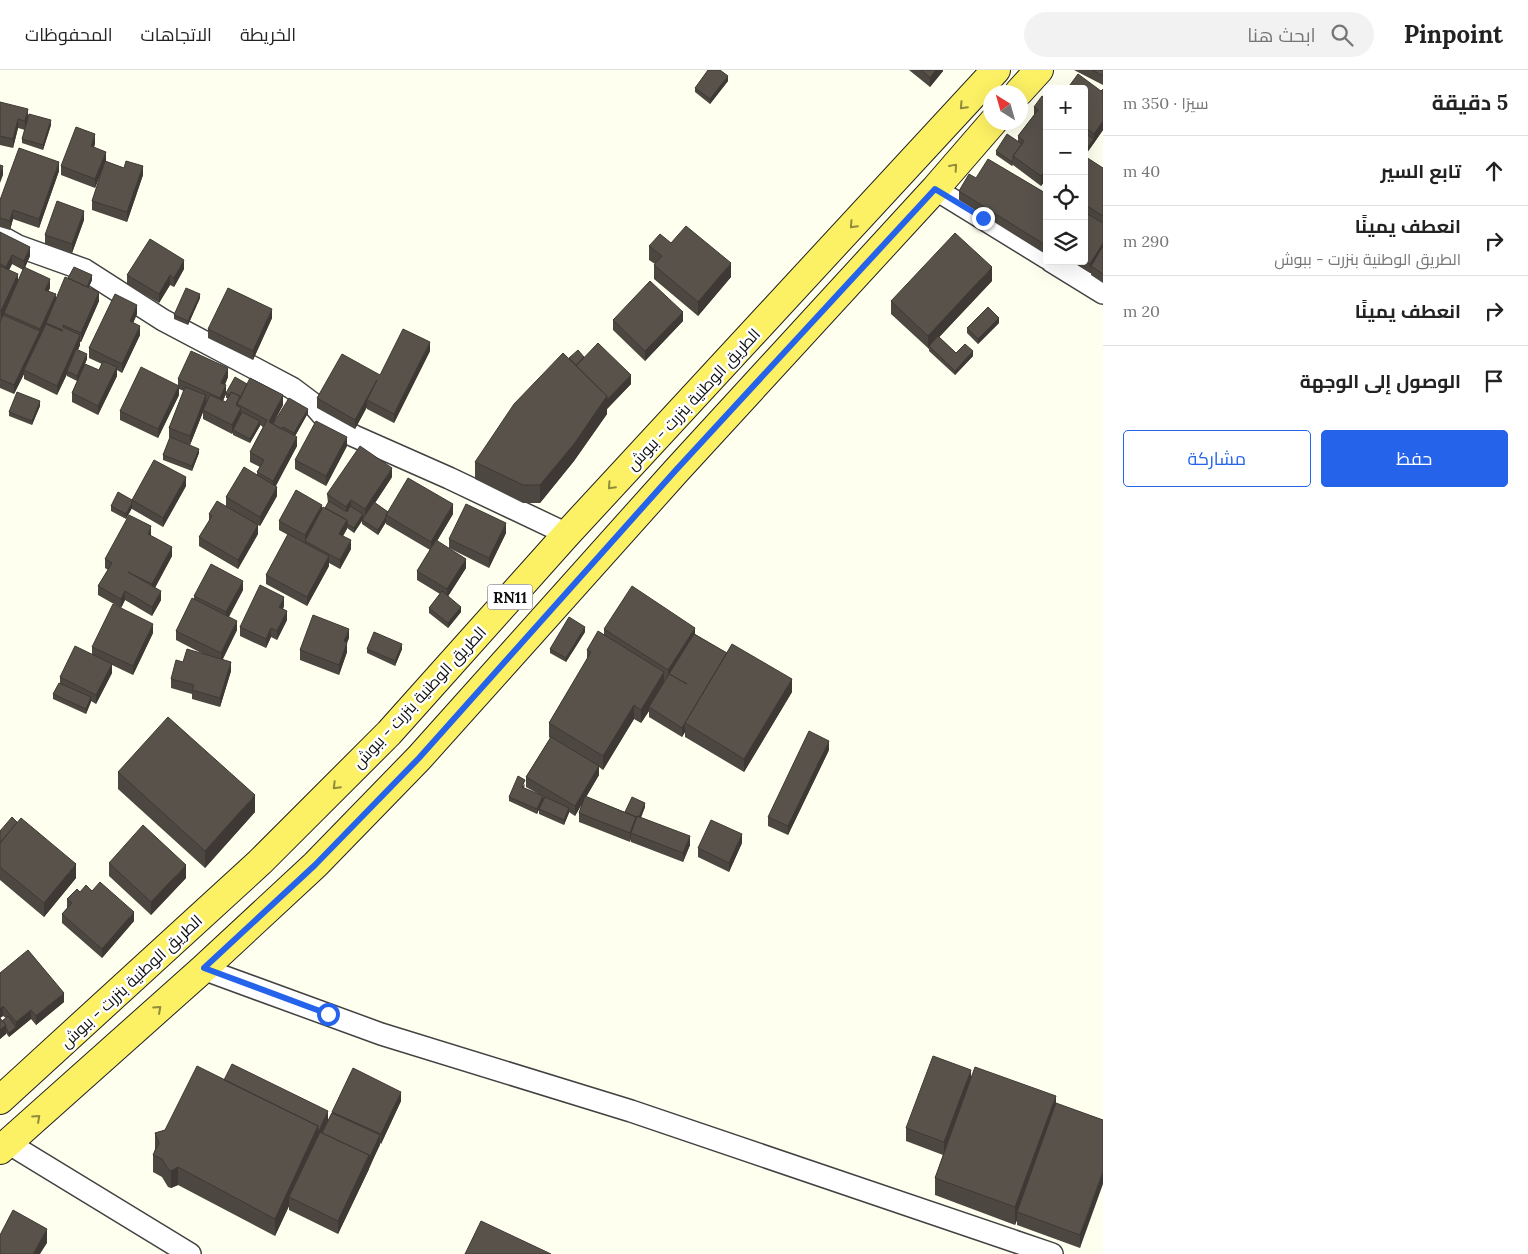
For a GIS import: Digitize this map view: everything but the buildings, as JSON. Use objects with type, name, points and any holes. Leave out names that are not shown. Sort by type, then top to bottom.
[{"type":"main road","name":"الطريق الوطنية بنزرت - ببوش","points":[[0,1100],[253,868],[388,733],[567,534],[996,70]]},
{"type":"main road","points":[[1025,85],[1039,70]]},
{"type":"main road","name":"RN11","points":[[4,1146],[204,968],[315,865],[419,758],[676,470],[935,189],[986,130]]},
{"type":"street","points":[[935,189],[1043,256]]},
{"type":"street","points":[[0,236],[18,246],[85,270],[163,320],[292,388],[312,403],[326,419],[354,436],[449,478],[567,534]]},
{"type":"street","points":[[1058,265],[1103,293]]},
{"type":"street","points":[[204,968],[381,1034],[631,1112],[1052,1254]]},
{"type":"street","points":[[4,1146],[190,1254]]},
{"type":"route","points":[[328,1014],[204,968],[315,865],[419,758],[676,470],[935,189],[983,218]]}]
